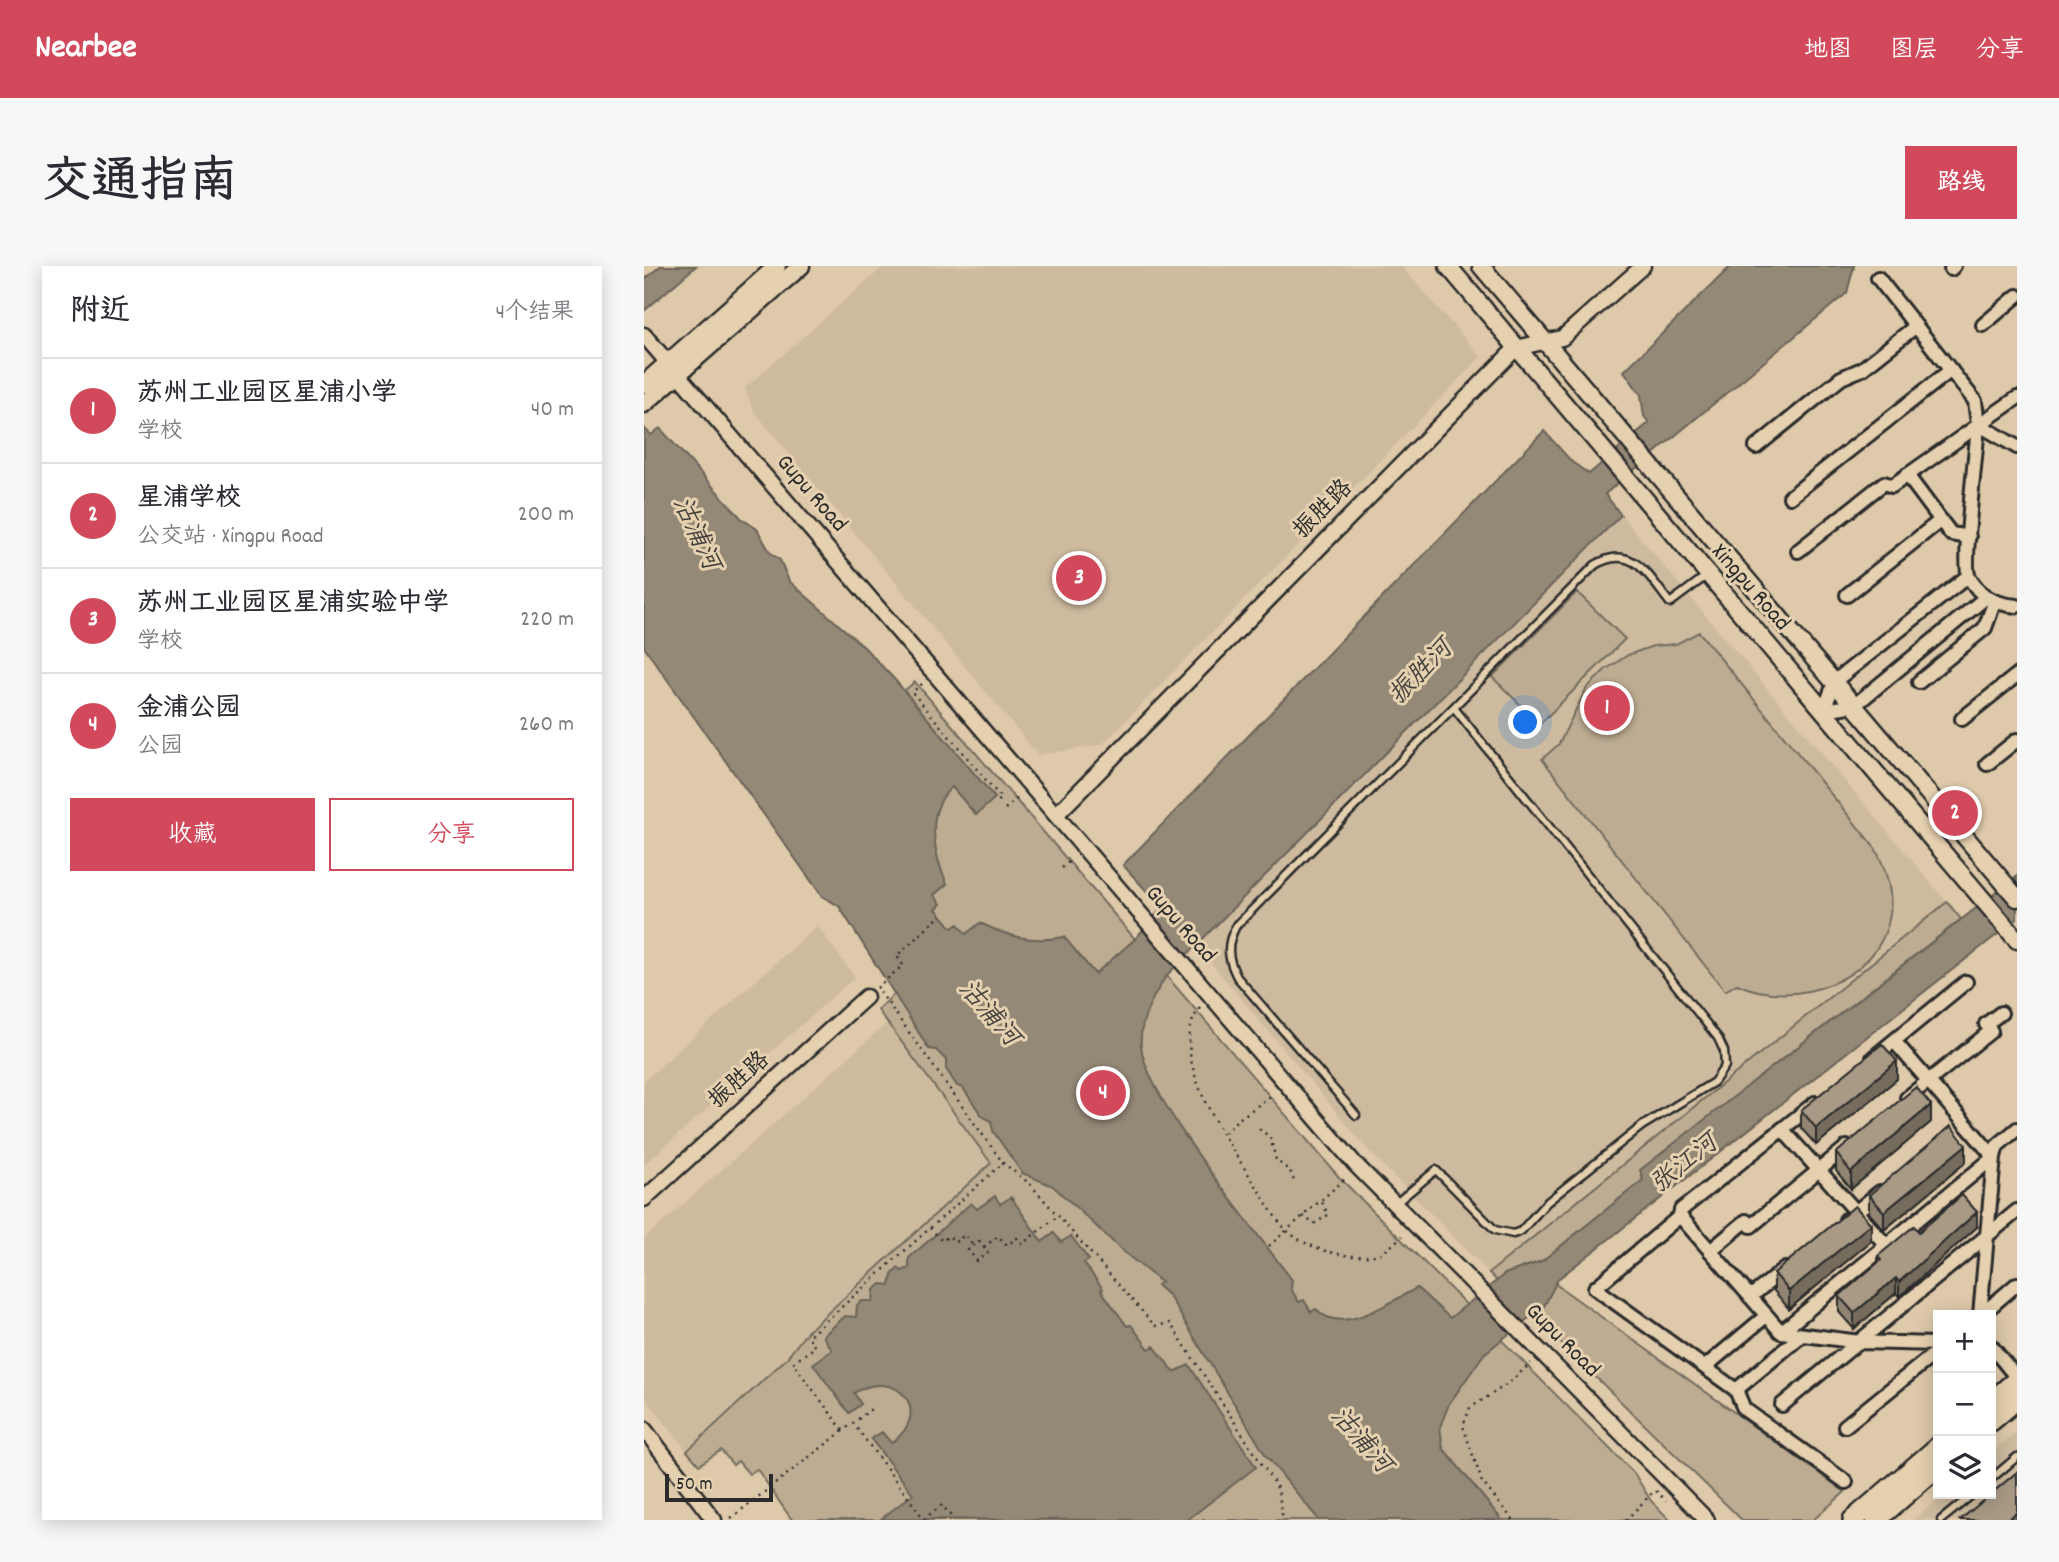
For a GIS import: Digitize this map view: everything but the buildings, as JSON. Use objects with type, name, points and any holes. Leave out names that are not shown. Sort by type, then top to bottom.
[{"type":"main road","points":[[644,404],[673,369],[777,266]]},
{"type":"main road","points":[[644,384],[673,369],[801,266]]},
{"type":"main road","name":"Xingpu Road","points":[[1448,266],[2014,936]]},
{"type":"main road","name":"Xingpu Road","points":[[1482,266],[2017,898]]},
{"type":"main road","points":[[2003,1396],[2017,1379]]},
{"type":"main road","points":[[1853,1520],[1933,1451]]},
{"type":"main road","points":[[1876,1520],[1933,1470]]},
{"type":"street","points":[[1516,348],[1562,338],[1643,266]]},
{"type":"street","points":[[1878,278],[1975,401],[1978,424],[1968,576]]},
{"type":"street","points":[[1983,325],[2017,296]]},
{"type":"street","points":[[1756,447],[1840,379],[1862,369],[1916,326]]},
{"type":"street","name":"Gupu Road","points":[[644,335],[1183,964],[1394,1205],[1707,1520]]},
{"type":"street","name":"振胜路","points":[[1056,815],[1516,348]]},
{"type":"street","points":[[1790,497],[1951,370]]},
{"type":"street","points":[[1798,551],[1884,483],[1892,486],[1978,424],[1993,418],[2017,398]]},
{"type":"street","points":[[1978,424],[2016,444]]},
{"type":"street","points":[[1907,475],[1951,534],[1969,537]]},
{"type":"street","points":[[1847,595],[1941,520]]},
{"type":"street","points":[[1968,576],[1835,681],[1824,710],[1856,705],[2001,603]]},
{"type":"street","points":[[1968,576],[2017,619]]},
{"type":"street","points":[[1919,682],[1985,628],[2001,603]]},
{"type":"street","points":[[1962,719],[2017,675]]},
{"type":"street","points":[[1987,764],[2017,740]]},
{"type":"street","points":[[1863,1065],[1966,982]]},
{"type":"street","name":"振胜路","points":[[644,1199],[872,993]]},
{"type":"street","points":[[1898,1105],[1991,1031],[1986,1024],[2001,1013]]},
{"type":"street","points":[[1894,1041],[1928,1081],[1959,1126],[1994,1157]]},
{"type":"street","points":[[1823,1097],[1681,1210],[1680,1216],[1595,1288],[1736,1390],[1744,1409],[1846,1482]]},
{"type":"street","points":[[1782,1129],[1886,1245]]},
{"type":"street","points":[[1980,1310],[1994,1157],[1997,1146],[2017,1129]]},
{"type":"street","points":[[1710,1251],[1746,1221],[1751,1226],[1859,1138]]},
{"type":"street","points":[[1781,1332],[1994,1157]]},
{"type":"street","points":[[1835,1229],[1895,1179]]},
{"type":"street","points":[[1782,1405],[2017,1211]]},
{"type":"street","points":[[1680,1216],[1781,1332],[1860,1342],[1933,1344]]},
{"type":"street","points":[[1750,1297],[1793,1263]]},
{"type":"street","points":[[1986,1310],[2017,1284]]},
{"type":"street","points":[[1705,1367],[1766,1316]]},
{"type":"street","points":[[1736,1390],[1802,1335]]},
{"type":"street","points":[[1996,1352],[2017,1379]]},
{"type":"street","points":[[1846,1426],[1933,1355]]},
{"type":"street","points":[[644,1429],[714,1520]]},
{"type":"lane","points":[[1356,1115],[1237,977],[1230,964],[1229,939],[1236,926],[1455,709],[1595,565],[1607,557],[1622,556],[1633,560],[1670,603],[1708,574]]},
{"type":"lane","points":[[1394,1205],[1436,1170],[1495,1230],[1513,1234],[1521,1231],[1546,1203],[1642,1126],[1714,1082],[1725,1066],[1724,1051],[1718,1038],[1455,709]]},
{"type":"lane","points":[[1996,1475],[2017,1457]]},
{"type":"lane","points":[[1941,1520],[1967,1499]]},
{"type":"path","points":[[922,684],[912,692],[1001,798],[998,801]]},
{"type":"path","points":[[1005,809],[1018,797]]},
{"type":"path","points":[[1062,868],[1072,859]]},
{"type":"path","points":[[941,915],[897,956],[903,965],[872,993],[1003,1163],[1029,1183],[1155,1326],[1170,1322],[1278,1489],[1283,1520]]},
{"type":"path","points":[[1200,1008],[1190,1025],[1190,1055],[1199,1086],[1224,1134],[1287,1231],[1307,1242],[1354,1256],[1382,1252],[1402,1236]]},
{"type":"path","points":[[1224,1134],[1236,1121],[1274,1094]]},
{"type":"path","points":[[1259,1129],[1270,1137],[1276,1160],[1290,1171],[1294,1181]]},
{"type":"path","points":[[843,1430],[793,1363],[815,1347],[808,1337],[1003,1163]]},
{"type":"path","points":[[1269,1247],[1346,1178]]},
{"type":"path","points":[[1303,1216],[1314,1224],[1322,1222],[1328,1211],[1321,1201]]},
{"type":"path","points":[[984,1247],[998,1236],[1007,1245],[1017,1238],[1022,1244],[1058,1216]]},
{"type":"path","points":[[930,1228],[942,1241],[949,1236],[955,1242],[965,1235],[973,1245]]},
{"type":"path","points":[[979,1241],[984,1247],[989,1253],[977,1261],[968,1250],[979,1241]]},
{"type":"path","points":[[1514,1520],[1482,1482],[1463,1426],[1470,1408],[1509,1383],[1531,1363]]},
{"type":"path","points":[[731,1518],[875,1406]]},
{"type":"path","points":[[852,1423],[924,1519],[942,1505],[954,1520]]},
{"type":"path","points":[[1626,1520],[1652,1493]]},
{"type":"shaded area","points":[[884,266],[1401,266],[1481,357],[1102,745],[1038,755],[753,410],[745,388]]},
{"type":"shaded area","points":[[1621,515],[1947,902],[1489,1273],[1369,1151],[1196,945]]},
{"type":"shaded area","points":[[1577,592],[1625,639],[1540,724],[1492,677]]},
{"type":"shaded area","points":[[1699,632],[1875,848],[1888,880],[1891,905],[1883,938],[1870,957],[1852,973],[1831,984],[1783,994],[1759,991],[1737,984],[1725,991],[1542,759],[1559,744],[1586,689],[1605,670],[1628,655],[1653,646],[1676,644]]},
{"type":"shaded area","points":[[915,682],[1338,1176],[1634,1473],[1651,1501],[1670,1520],[792,1520],[757,1469],[749,1474],[738,1461],[733,1465],[721,1450],[699,1465],[687,1451],[786,1359],[807,1332],[991,1163],[878,1010],[895,993],[839,906],[822,896],[760,808]]},
{"type":"shaded area","points":[[1947,902],[1961,919],[1641,1170],[1643,1180],[1542,1261],[1505,1274],[1497,1281],[1489,1273]]},
{"type":"shaded area","points":[[817,926],[855,977],[644,1165],[644,1081]]},
{"type":"shaded area","points":[[887,1023],[992,1163],[807,1332],[786,1359],[687,1451],[644,1396],[644,1239]]},
{"type":"shaded area","points":[[1554,1283],[1845,1492],[1813,1520],[1742,1520],[1531,1314],[1544,1306]]},
{"type":"shaded area","points":[[2017,1431],[2017,1520],[1913,1520],[1938,1499],[1996,1499],[1996,1449]]},
{"type":"water","points":[[660,266],[696,266],[644,311],[644,280]]},
{"type":"water","points":[[1731,266],[1854,266],[1847,293],[1605,494],[1621,515],[1166,976],[1142,1027],[1141,1046],[1147,1069],[1182,1131],[1292,1280],[1291,1289],[1299,1302],[1304,1300],[1311,1312],[1316,1309],[1327,1317],[1352,1319],[1380,1308],[1417,1288],[1450,1318],[1505,1274],[1542,1261],[1643,1180],[1640,1170],[2017,876],[2017,919],[1558,1279],[1544,1306],[1484,1354],[1449,1404],[1440,1427],[1443,1448],[1502,1520],[1319,1520],[1266,1456],[1169,1296],[1157,1285],[1161,1282],[1125,1253],[1053,1186],[1022,1173],[993,1131],[991,1121],[982,1116],[963,1088],[957,1086],[946,1069],[946,1060],[936,1050],[929,1049],[839,906],[822,896],[644,647],[644,428],[651,435],[660,428],[742,519],[757,529],[770,552],[780,560],[789,581],[864,647],[995,798],[976,815],[952,787],[943,797],[938,808],[934,834],[938,860],[947,884],[934,895],[941,904],[936,909],[952,928],[958,924],[966,934],[980,923],[1021,938],[1064,937],[1095,974],[1135,939],[1162,908],[1123,865],[1544,431],[1572,462],[1589,474],[1649,423],[1644,416],[1641,395],[1624,371]]},
{"type":"water","points":[[995,1196],[1000,1204],[1011,1197],[1042,1242],[1054,1233],[1061,1242],[1071,1236],[1089,1260],[1084,1263],[1127,1326],[1131,1325],[1149,1349],[1154,1346],[1174,1372],[1189,1365],[1256,1467],[1187,1520],[881,1519],[913,1494],[871,1439],[882,1432],[891,1443],[904,1431],[910,1419],[910,1407],[905,1397],[896,1389],[884,1385],[870,1386],[854,1393],[861,1404],[849,1413],[813,1364],[832,1350],[823,1336],[845,1316],[856,1317],[857,1305],[862,1301],[873,1301],[874,1290],[881,1284],[890,1285],[892,1275],[898,1268],[902,1271],[909,1268],[909,1258],[971,1203],[977,1209]]},
{"type":"place","name":"苏州工业园区星浦实验中学","points":[[1079,578]]},
{"type":"place","name":"苏州工业园区星浦小学","points":[[1607,708]]},
{"type":"place","name":"星浦学校","points":[[1955,813]]},
{"type":"place","name":"金浦公园","points":[[1103,1093]]},
{"type":"water label","name":"沽浦河","points":[[695,534]]},
{"type":"water label","name":"振胜河","points":[[1422,673]]},
{"type":"water label","name":"沽浦河","points":[[988,1014]]},
{"type":"water label","name":"张江河","points":[[1685,1165]]},
{"type":"water label","name":"沽浦河","points":[[1360,1441]]}]
